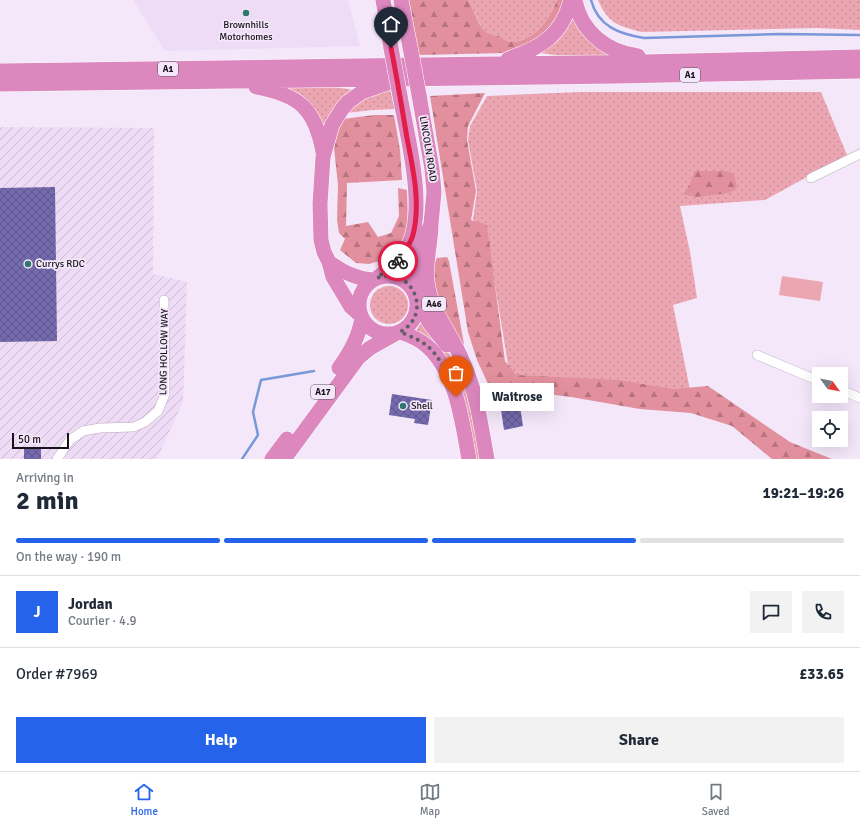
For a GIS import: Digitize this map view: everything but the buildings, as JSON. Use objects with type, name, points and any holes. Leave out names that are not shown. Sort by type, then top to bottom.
[{"type":"highway","name":"LINCOLN ROAD","points":[[374,279],[398,261],[405,252],[412,236],[416,202],[414,174],[383,0]]},
{"type":"highway","name":"LINCOLN ROAD","points":[[402,0],[434,184],[434,207],[431,224],[416,264],[414,282],[417,300]]},
{"type":"highway","points":[[494,64],[532,50],[548,40],[561,25],[571,0]]},
{"type":"highway","points":[[575,0],[579,13],[586,27],[604,45],[626,54],[674,61]]},
{"type":"highway","name":"A1","points":[[0,71],[860,57]]},
{"type":"highway","name":"A1","points":[[0,84],[860,71]]},
{"type":"highway","points":[[329,262],[344,272],[360,278],[374,279],[389,276],[401,279],[410,285],[417,300],[417,310],[409,325],[398,332],[383,334],[374,331],[366,324],[361,316],[351,307],[333,277],[321,240],[320,225],[323,157],[332,125],[348,102],[362,92],[404,78]]},
{"type":"highway","points":[[227,81],[280,92],[296,100],[308,111],[316,125],[323,157]]},
{"type":"highway","name":"A46","points":[[431,224],[431,236],[426,270],[429,293],[438,314],[463,361],[476,394],[487,459]]},
{"type":"highway","points":[[361,316],[359,304],[360,295],[365,286],[374,279]]},
{"type":"highway","name":"A46","points":[[417,300],[431,326],[453,352],[470,377]]},
{"type":"highway","name":"A17","points":[[272,459],[345,360],[358,334],[361,316]]},
{"type":"highway","points":[[398,332],[426,345],[444,370],[452,386],[459,406],[469,459]]},
{"type":"highway","name":"A17","points":[[284,459],[358,358],[370,348],[398,332]]},
{"type":"street","points":[[810,178],[860,154]]},
{"type":"street","name":"LONG HOLLOW WAY","points":[[60,457],[70,440],[83,431],[100,428],[134,427],[145,422],[158,411],[163,400],[165,388],[164,300]]},
{"type":"street","points":[[756,355],[812,378]]},
{"type":"street","points":[[848,393],[860,398]]},
{"type":"shaded area","name":"Brownhills Motorhomes","points":[[133,0],[348,0],[360,46],[165,51]]},
{"type":"shaded area","points":[[468,0],[557,0],[550,14],[540,28],[527,38],[512,42],[485,31],[479,23]]},
{"type":"shaded area","points":[[598,0],[860,0],[860,30],[817,28],[642,32],[615,23],[606,14]]},
{"type":"shaded area","points":[[573,7],[616,56],[571,57],[540,53]]},
{"type":"shaded area","points":[[279,86],[327,86],[355,90],[325,132]]},
{"type":"shaded area","points":[[390,89],[395,109],[347,113],[364,97]]},
{"type":"shaded area","points":[[579,92],[821,92],[847,155],[765,200],[680,206],[690,252],[697,298],[673,305],[692,400],[510,377],[488,242],[473,219],[477,191],[468,140],[470,126],[487,96]],"holes":[[[694,171],[696,197],[682,195],[689,185]]]},
{"type":"shaded area","points":[[0,127],[154,128],[153,274],[187,282],[183,402],[157,459],[0,459]]},
{"type":"shaded area","points":[[782,276],[823,282],[820,301],[779,295]]},
{"type":"shaded area","points":[[385,286],[393,286],[403,291],[407,298],[407,312],[403,319],[393,324],[385,324],[375,319],[373,316],[370,309],[370,301],[375,291],[378,289]]},
{"type":"shaded area","points":[[422,321],[448,352],[463,379],[482,459],[476,459],[431,340],[416,331]]},
{"type":"green space","points":[[409,0],[468,0],[481,27],[485,31],[512,42],[520,41],[534,33],[540,28],[550,14],[557,0],[563,0],[559,15],[550,33],[505,53],[419,55]]},
{"type":"green space","points":[[485,93],[468,126],[467,140],[476,191],[471,220],[487,225],[505,361],[516,375],[619,380],[673,389],[708,386],[790,442],[832,459],[772,459],[732,426],[691,413],[640,409],[571,397],[501,388],[488,384],[477,360],[468,332],[430,96]]},
{"type":"green space","points":[[374,115],[394,115],[400,150],[402,180],[347,183],[346,226],[368,222],[378,237],[391,233],[399,216],[398,188],[407,190],[408,227],[402,245],[390,258],[369,264],[356,263],[340,250],[345,239],[339,233],[337,220],[338,185],[334,148],[343,119]]},
{"type":"green space","points":[[694,171],[725,171],[734,173],[737,188],[729,193],[696,197],[682,195],[689,185]]},
{"type":"green space","points":[[447,257],[464,344],[459,346],[432,287],[433,265],[437,258]]},
{"type":"waterway","points":[[591,0],[599,17],[611,28],[644,38],[781,34],[860,35]]},
{"type":"waterway","points":[[242,459],[258,435],[253,412],[261,380],[314,371]]},
{"type":"way so far","points":[[398,261],[377,278],[382,276],[394,276],[404,280],[413,289],[417,302],[416,313],[409,325],[400,332],[417,339],[426,345],[439,361],[456,397]]},
{"type":"place","name":"Brownhills Motorhomes","points":[[246,13]]},
{"type":"place","name":"Currys RDC","points":[[28,264]]},
{"type":"place","name":"Waitrose","points":[[456,397]]},
{"type":"place","name":"Shell","points":[[403,406]]},
{"type":"route","points":[[391,48],[414,174],[416,202],[416,214],[412,236],[405,252],[398,261]]}]
